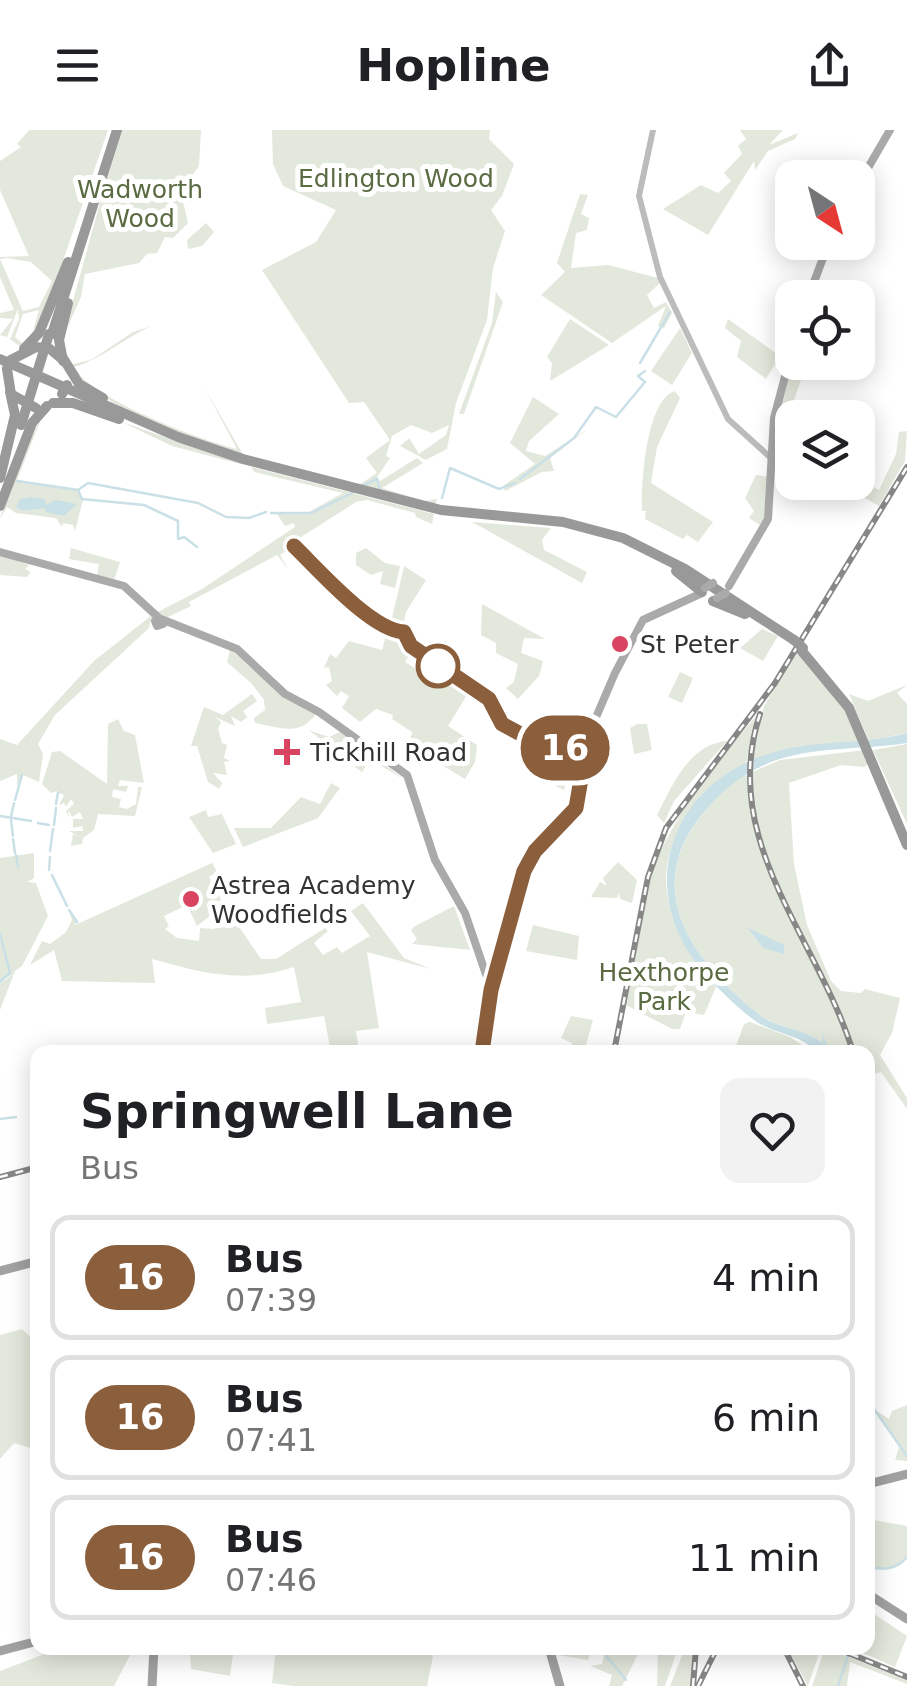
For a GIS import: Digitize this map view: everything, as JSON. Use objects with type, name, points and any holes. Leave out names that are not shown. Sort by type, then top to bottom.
[{"type":"highway","points":[[0,491],[114,130]]},
{"type":"highway","points":[[0,503],[32,423],[57,397],[65,364],[59,346],[88,215]]},
{"type":"highway","points":[[0,478],[15,415],[8,388],[12,357],[39,333],[88,215]]},
{"type":"highway","points":[[12,357],[47,348],[65,364],[80,386],[168,435]]},
{"type":"highway","points":[[12,357],[168,435]]},
{"type":"highway","points":[[8,388],[27,406],[57,397],[248,462],[356,490],[453,512],[563,522],[662,550],[764,621]]},
{"type":"highway","points":[[0,503],[22,425]]},
{"type":"highway","points":[[613,536],[764,621]]},
{"type":"highway","points":[[613,536],[665,557],[798,645],[830,675],[853,714],[907,842]]},
{"type":"highway","points":[[0,1270],[30,1261]]},
{"type":"highway","points":[[875,1484],[907,1476]]},
{"type":"highway","points":[[875,1598],[907,1618]]},
{"type":"highway","points":[[0,1654],[30,1646]]},
{"type":"highway","points":[[154,1686],[155,1655]]},
{"type":"highway","points":[[551,1655],[561,1686]]},
{"type":"highway","points":[[553,1655],[561,1686]]},
{"type":"main road","points":[[653,130],[639,196],[662,282],[728,419],[770,457]]},
{"type":"main road","points":[[873,160],[890,130]]},
{"type":"main road","points":[[485,1045],[492,988],[528,863],[576,808],[588,750],[610,688],[642,625],[662,612],[715,590],[740,568],[768,518],[772,440],[785,380]]},
{"type":"main road","points":[[0,552],[124,586],[160,619],[237,649],[285,694],[319,712],[384,758],[411,786],[431,853],[460,908],[492,988]]},
{"type":"main road","points":[[501,956],[528,863]]},
{"type":"main road","points":[[438,869],[470,925],[492,988]]},
{"type":"main road","points":[[470,925],[470,936]]},
{"type":"green space","name":"Wadworth Wood","points":[[29,130],[108,130],[44,316],[35,335],[22,348],[10,339],[19,319],[18,309],[7,337],[0,335],[13,319],[0,318],[0,313],[14,310],[0,277],[0,259],[0,257],[29,256],[0,190],[0,161],[21,147],[17,144]],"holes":[[[0,259],[31,262],[52,281],[39,307],[23,311]],[[39,310],[32,335],[22,343],[15,337],[23,314]]]},
{"type":"green space","name":"Wadworth Wood","points":[[120,130],[201,130],[199,166],[181,192],[188,223],[173,238],[165,237],[157,253],[147,254],[139,263],[85,274],[81,297],[63,337]]},
{"type":"green space","name":"Edlington Wood","points":[[272,130],[490,130],[489,139],[514,164],[502,196],[491,210],[505,231],[493,268],[487,320],[456,403],[447,449],[426,460],[400,446],[409,438],[419,454],[446,435],[449,425],[432,433],[411,425],[392,436],[386,456],[390,458],[377,477],[380,481],[417,458],[423,463],[382,488],[425,501],[437,499],[435,506],[359,485],[377,473],[366,458],[390,440],[364,402],[349,403],[262,270],[316,242],[336,210],[283,186],[273,164]]},
{"type":"green space","points":[[740,130],[783,130],[769,145],[798,133],[795,139],[768,151],[755,170],[754,161],[708,235],[663,209],[701,185],[718,193],[731,181],[724,173],[742,154],[738,146],[746,139]]},
{"type":"green space","points":[[580,194],[588,195],[581,214],[589,218],[587,230],[576,233],[571,268],[608,265],[658,278],[660,283],[647,295],[654,308],[666,302],[672,313],[664,328],[658,326],[666,306],[612,343],[541,295],[565,272],[557,263]]},
{"type":"green space","points":[[206,223],[214,232],[202,246],[188,249],[187,240]]},
{"type":"green space","points":[[496,292],[503,302],[464,414],[459,414],[492,323]]},
{"type":"green space","points":[[570,319],[609,345],[550,381],[552,363],[547,357]]},
{"type":"green space","points":[[728,319],[775,352],[775,364],[766,379],[737,357],[741,341],[725,328]]},
{"type":"green space","points":[[159,324],[96,358],[74,367],[85,380],[124,405],[174,428],[237,449],[204,387],[245,458],[126,411],[85,382],[68,365],[91,360],[133,332]]},
{"type":"green space","points":[[680,328],[692,353],[672,385],[651,371]]},
{"type":"green space","points":[[787,380],[801,380],[794,400],[781,400]]},
{"type":"green space","points":[[675,391],[680,398],[657,447],[651,483],[713,522],[698,542],[687,535],[683,539],[645,519],[646,511],[642,511],[647,444],[657,409]]},
{"type":"green space","points":[[533,397],[559,414],[529,441],[526,451],[545,456],[588,429],[550,458],[554,471],[542,472],[505,491],[503,486],[535,464],[510,443]]},
{"type":"green space","points":[[43,414],[17,480],[78,489],[83,500],[75,531],[73,525],[63,523],[62,527],[56,518],[16,513],[7,507],[0,519],[12,476]]},
{"type":"green space","points":[[122,422],[248,466],[172,446]]},
{"type":"green space","points":[[907,431],[905,461],[879,506],[868,500],[875,500],[875,488],[879,490],[896,454],[899,432]]},
{"type":"green space","points":[[251,467],[434,514],[432,524],[415,513],[367,500],[356,502],[290,544],[293,558],[289,549],[280,555],[288,569],[277,555],[166,618],[158,612],[202,589],[295,527],[294,523],[285,526],[277,514],[309,512],[343,493],[254,472]]},
{"type":"green space","points":[[756,475],[768,477],[767,515],[760,525],[749,518],[754,511],[745,498]]},
{"type":"green space","points":[[472,522],[551,528],[542,540],[544,550],[587,572],[582,583]]},
{"type":"green space","points":[[71,548],[120,562],[114,580],[97,575],[99,564],[69,559]]},
{"type":"green space","points":[[366,548],[385,563],[400,566],[395,588],[380,584],[383,571],[371,575],[356,565],[356,553]]},
{"type":"green space","points":[[0,554],[29,565],[25,569],[31,572],[27,577],[0,575]]},
{"type":"green space","points":[[404,566],[426,580],[406,612],[402,631],[390,627]]},
{"type":"green space","points":[[482,604],[545,639],[524,638],[521,653],[543,661],[539,676],[518,699],[506,688],[514,682],[518,664],[496,653],[496,643],[481,635]]},
{"type":"green space","points":[[152,615],[149,628],[55,715],[38,744],[43,754],[39,782],[23,775],[15,800],[22,774],[17,786],[17,774],[0,781],[0,739],[17,745],[94,661]]},
{"type":"green space","points":[[762,629],[778,636],[763,661],[740,648]]},
{"type":"green space","points":[[387,632],[412,651],[405,662],[418,670],[425,667],[467,695],[448,726],[477,745],[475,762],[465,779],[409,745],[412,732],[392,719],[393,715],[376,709],[360,722],[342,708],[349,696],[341,691],[337,696],[326,685],[332,681],[329,667],[324,668],[330,654],[336,658],[349,641],[382,650]]},
{"type":"green space","points":[[224,644],[282,694],[317,712],[311,720],[289,729],[255,723],[254,718],[265,710],[264,700],[227,662],[230,651]]},
{"type":"green space","points":[[797,650],[844,705],[861,741],[786,749],[751,762],[764,706]]},
{"type":"green space","points":[[680,672],[693,678],[682,703],[668,697]]},
{"type":"green space","points":[[907,685],[897,693],[907,704],[907,733],[869,741],[849,694],[868,701]]},
{"type":"green space","points":[[252,694],[257,701],[243,711],[247,717],[241,722],[231,716],[235,726],[215,717],[221,722],[218,729],[222,743],[227,745],[224,758],[230,761],[224,762],[227,775],[213,773],[222,783],[219,789],[208,782],[197,746],[191,746],[204,707],[223,715]]},
{"type":"green space","name":"Hexthorpe Park","points":[[756,716],[746,764],[721,780],[695,807],[675,837],[668,860],[666,882],[676,926],[716,987],[704,1015],[686,1012],[680,1029],[672,1029],[626,1005],[654,862],[696,786]]},
{"type":"green space","points":[[118,719],[124,731],[135,735],[144,783],[120,780],[118,786],[128,786],[126,792],[113,789],[112,797],[121,799],[119,807],[127,809],[136,804],[138,787],[142,787],[135,816],[98,814],[94,830],[83,838],[82,844],[71,846],[73,834],[82,838],[69,831],[83,831],[82,826],[73,828],[73,819],[83,819],[80,812],[72,817],[68,810],[69,818],[66,811],[74,804],[71,799],[66,807],[64,803],[59,805],[64,795],[59,793],[55,805],[57,791],[51,793],[42,784],[52,752],[60,751],[107,784],[108,724]]},
{"type":"green space","points":[[647,724],[652,750],[634,754],[630,728]]},
{"type":"green space","points":[[308,730],[329,737],[342,731],[403,779],[370,759],[362,772],[355,767],[364,755],[359,752],[342,768],[348,760],[344,749],[326,743],[313,747],[318,737]]},
{"type":"green space","points":[[727,741],[674,801],[664,823],[657,815],[683,768],[702,750]]},
{"type":"green space","points":[[907,744],[907,824],[873,750]]},
{"type":"green space","points":[[865,750],[871,762],[864,767],[841,765],[789,783],[794,864],[807,925],[831,981],[841,991],[861,993],[865,989],[900,998],[892,1033],[880,1055],[907,1098],[907,1109],[881,1072],[875,1073],[875,1045],[852,1045],[833,994],[829,995],[848,1045],[827,1045],[825,1040],[823,1043],[761,1016],[716,974],[697,951],[684,926],[676,900],[676,873],[683,845],[701,816],[732,784],[780,760]]},
{"type":"green space","points":[[550,758],[569,771],[564,790],[538,777]]},
{"type":"green space","points":[[331,783],[340,788],[318,818],[243,847],[234,828],[271,828],[301,797],[320,804]]},
{"type":"green space","points":[[206,810],[208,817],[222,814],[236,844],[213,853],[189,817]]},
{"type":"green space","points":[[34,853],[34,878],[27,882],[36,883],[48,916],[22,966],[15,971],[0,1010],[0,984],[13,974],[0,981],[0,858]]},
{"type":"green space","points":[[618,862],[637,880],[632,903],[620,899],[619,893],[617,898],[591,897],[600,882],[607,886],[603,878]]},
{"type":"green space","points":[[212,863],[217,872],[209,877],[224,905],[197,926],[187,905],[164,916],[169,926],[165,929],[177,938],[199,941],[200,928],[214,929],[231,915],[261,959],[276,959],[325,928],[328,931],[314,943],[323,955],[337,947],[342,953],[370,936],[351,911],[363,903],[404,958],[431,969],[367,952],[379,1028],[356,1031],[358,1045],[330,1045],[324,1016],[267,1024],[265,1008],[301,1002],[294,967],[240,976],[152,959],[155,983],[62,981],[54,950],[30,965],[42,941],[50,944],[66,932],[72,920],[69,911],[77,921],[75,925]]},
{"type":"green space","points":[[454,906],[470,950],[412,944],[417,939],[411,930],[415,926]]},
{"type":"green space","points":[[533,925],[579,936],[577,960],[526,951]]},
{"type":"green space","points":[[571,1016],[593,1020],[586,1045],[572,1045],[561,1038]]},
{"type":"green space","points":[[750,1022],[802,1045],[736,1045],[744,1024]]},
{"type":"green space","points":[[22,1329],[30,1336],[30,1448],[14,1443],[0,1459],[0,1335]]},
{"type":"green space","points":[[907,1405],[907,1461],[895,1460],[899,1447],[875,1410],[889,1419],[892,1411]]},
{"type":"green space","points":[[875,1520],[907,1526],[907,1558],[889,1569],[875,1568]]},
{"type":"green space","points":[[875,1615],[907,1636],[895,1667],[867,1655],[875,1655]]},
{"type":"green space","points":[[42,1655],[130,1655],[114,1686],[0,1686],[0,1671]]},
{"type":"green space","points":[[190,1655],[233,1655],[230,1676],[191,1669]]},
{"type":"green space","points":[[275,1655],[433,1656],[427,1686],[272,1683]]},
{"type":"green space","points":[[558,1655],[590,1655],[588,1660]]},
{"type":"green space","points":[[604,1655],[638,1655],[622,1686],[609,1686],[612,1675],[590,1666],[602,1664]]},
{"type":"green space","points":[[658,1655],[676,1655],[665,1686],[657,1686]]},
{"type":"green space","points":[[682,1655],[693,1655],[691,1686],[670,1686]]},
{"type":"green space","points":[[791,1655],[819,1655],[808,1686]]},
{"type":"green space","points":[[823,1655],[843,1655],[907,1680],[907,1684],[850,1662],[847,1686],[812,1686]]},
{"type":"water","points":[[20,499],[45,499],[46,505],[55,500],[77,504],[64,516],[46,512],[45,508],[23,511],[16,507]]},
{"type":"water","points":[[907,733],[907,743],[804,753],[760,767],[741,778],[700,817],[683,846],[675,874],[676,901],[684,927],[716,975],[761,1016],[823,1043],[822,1032],[827,1045],[808,1045],[750,1017],[716,986],[688,952],[672,916],[667,879],[672,845],[687,813],[712,785],[745,763],[801,746]]},
{"type":"water","points":[[748,928],[784,945],[784,954],[763,948]]},
{"type":"waterway","points":[[640,363],[670,312]]},
{"type":"waterway","points":[[520,479],[574,438],[596,407],[616,417],[645,382],[638,376],[645,371]]},
{"type":"waterway","points":[[442,498],[450,468],[499,489],[515,483]]},
{"type":"waterway","points":[[362,486],[377,479],[380,490]]},
{"type":"waterway","points":[[17,481],[78,490],[82,499],[144,505],[178,521],[178,539],[184,537],[197,547]]},
{"type":"waterway","points":[[78,490],[88,483],[198,503],[226,517],[249,518],[266,512]]},
{"type":"waterway","points":[[271,513],[311,513],[356,491]]},
{"type":"waterway","points":[[15,800],[22,775]]},
{"type":"waterway","points":[[56,804],[58,793]]},
{"type":"waterway","points":[[11,817],[14,803]]},
{"type":"waterway","points":[[54,825],[56,808]]},
{"type":"waterway","points":[[0,816],[31,821]]},
{"type":"waterway","points":[[11,820],[13,836]]},
{"type":"waterway","points":[[38,823],[49,825]]},
{"type":"waterway","points":[[50,851],[53,829]]},
{"type":"waterway","points":[[13,839],[15,853]]},
{"type":"waterway","points":[[16,855],[18,867]]},
{"type":"waterway","points":[[49,870],[50,857]]},
{"type":"waterway","points":[[52,875],[67,906]]},
{"type":"waterway","points":[[69,910],[77,922]]},
{"type":"waterway","points":[[0,934],[10,973],[0,982]]},
{"type":"waterway","points":[[0,1119],[16,1117]]},
{"type":"waterway","points":[[875,1410],[907,1456]]},
{"type":"waterway","points":[[875,1568],[889,1568],[907,1557]]},
{"type":"waterway","points":[[606,1655],[626,1680]]},
{"type":"waterway","points":[[838,1686],[848,1656]]},
{"type":"railway","points":[[615,1045],[648,877],[666,828],[775,683],[907,467]]},
{"type":"railway","points":[[760,714],[751,760],[752,804],[762,847],[850,1045]]},
{"type":"railway","points":[[0,1177],[30,1169]]},
{"type":"railway","points":[[693,1686],[695,1655]]},
{"type":"railway","points":[[698,1686],[714,1655]]},
{"type":"railway","points":[[788,1655],[803,1686]]},
{"type":"railway","points":[[853,1655],[907,1677]]},
{"type":"bus line","name":"16","points":[[294,546],[337,589],[388,628],[404,632],[411,646],[457,681],[488,698],[502,724],[543,746],[586,750],[576,808],[535,851],[524,871],[491,990],[483,1045]]},
{"type":"place","name":"St Peter","points":[[620,644]]},
{"type":"place","name":"Tickhill Road","points":[[287,752]]},
{"type":"place","name":"Astrea Academy Woodfields","points":[[191,899]]}]
